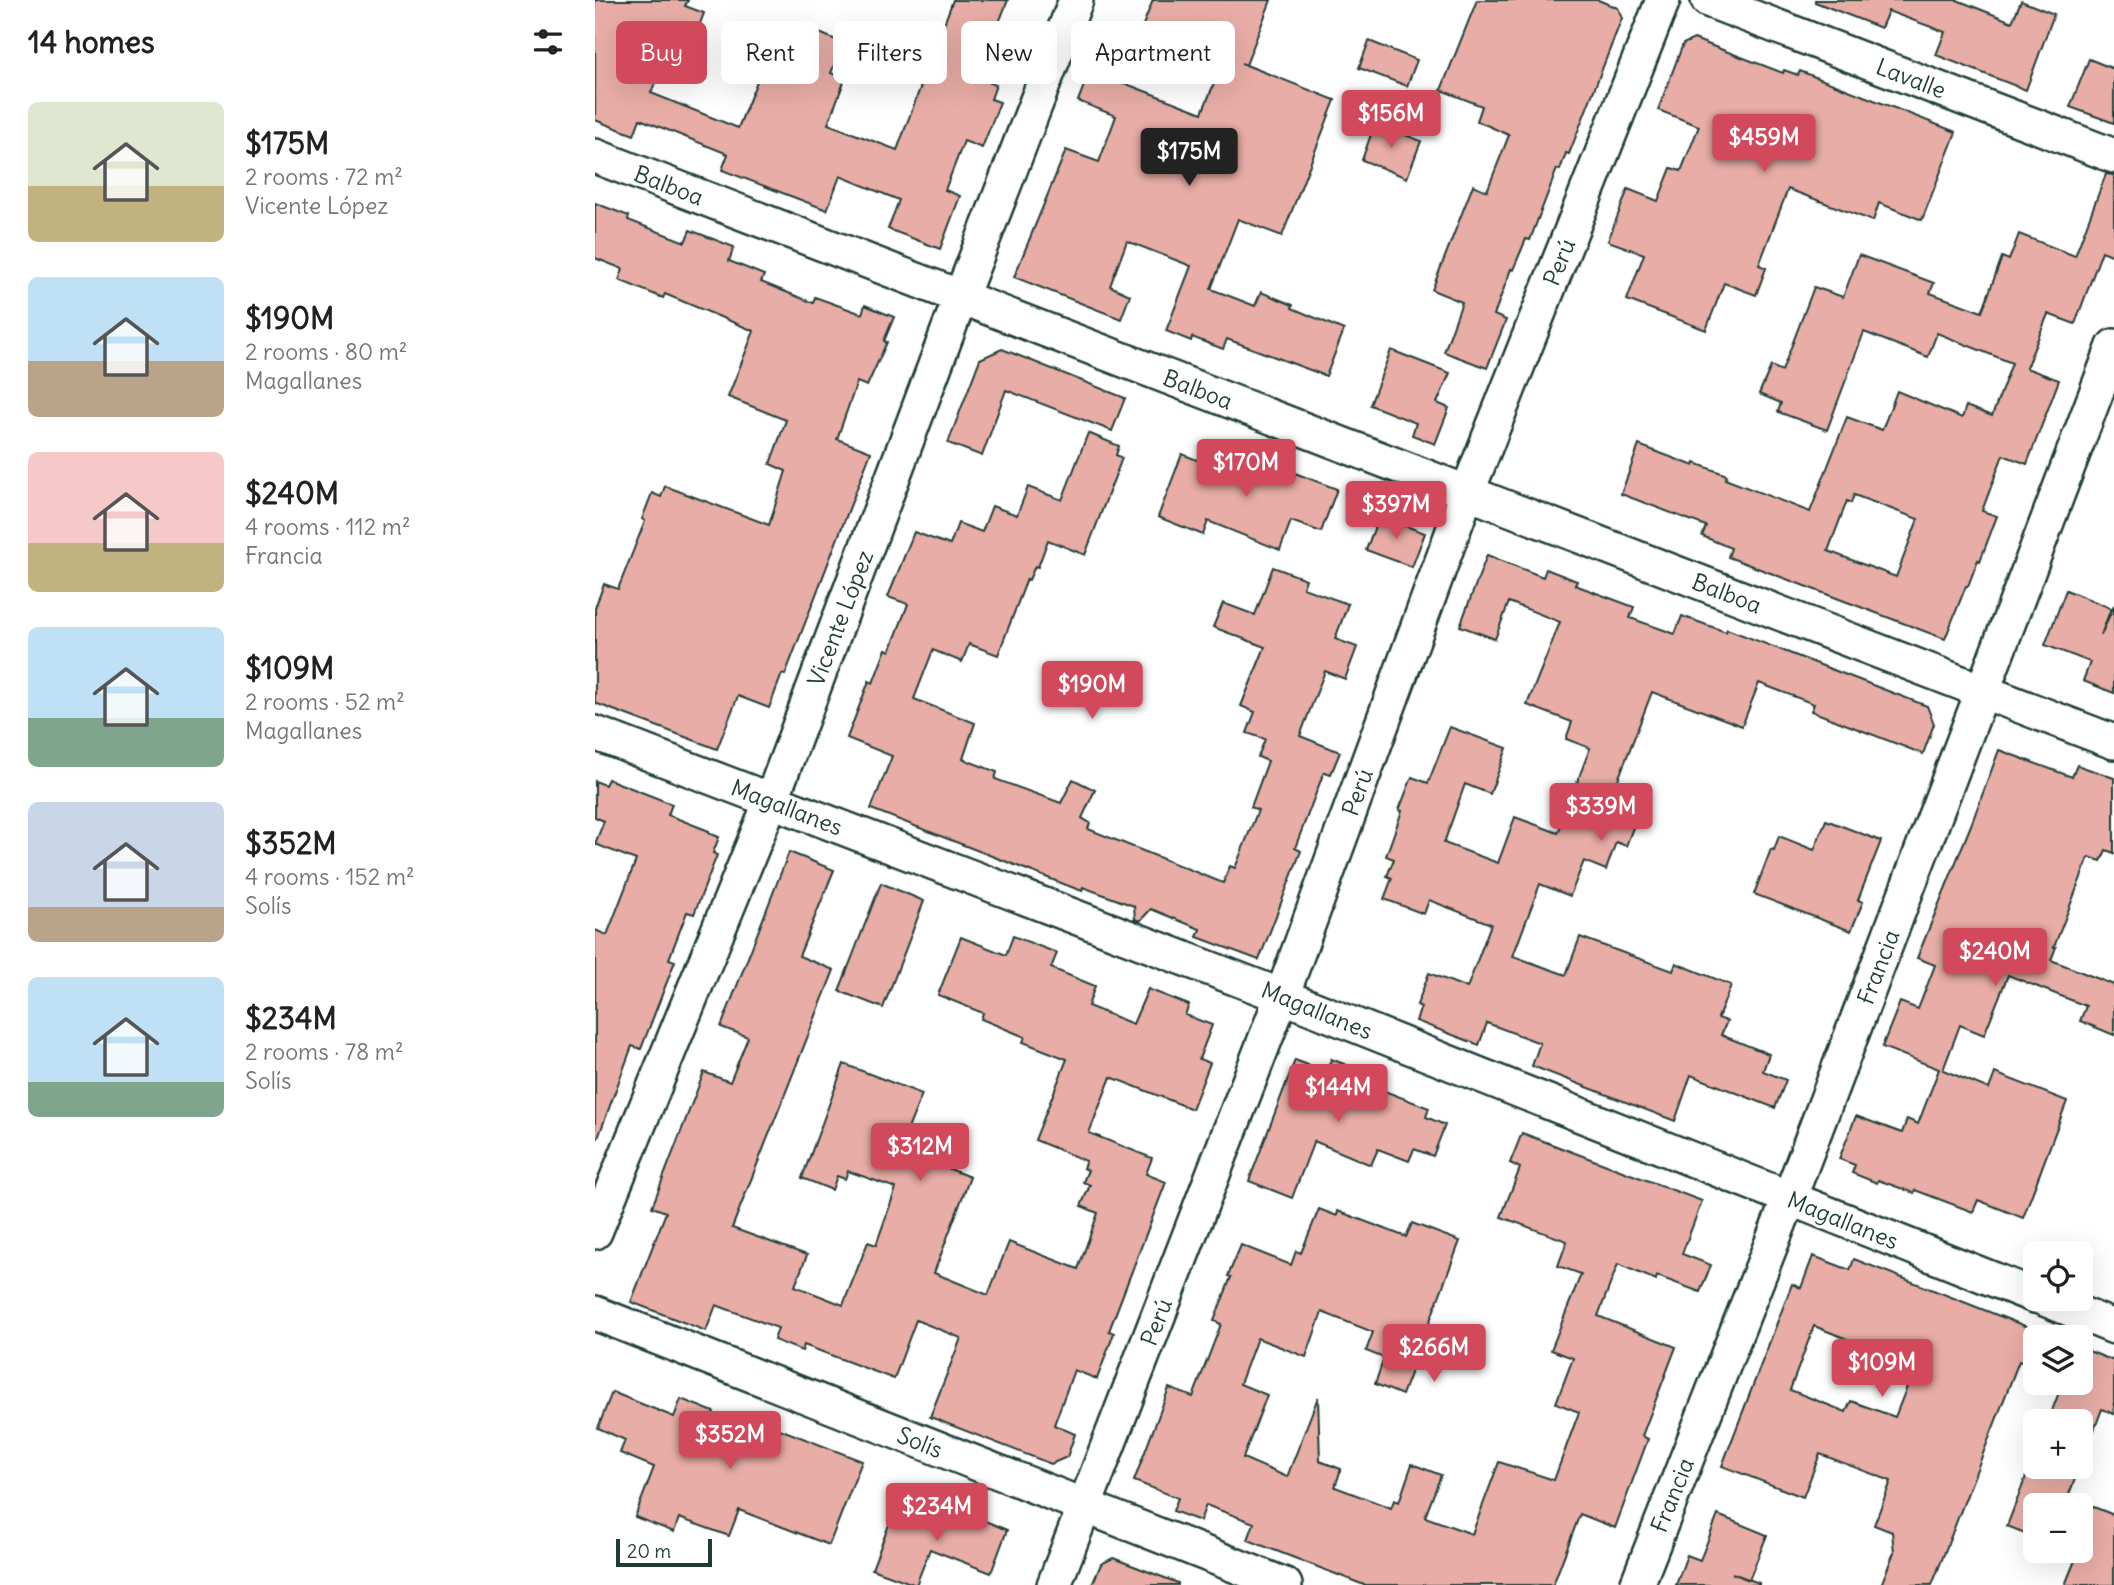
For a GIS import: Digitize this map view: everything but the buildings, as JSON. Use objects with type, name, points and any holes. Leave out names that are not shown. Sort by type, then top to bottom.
[{"type":"street","name":"Vicente López","points":[[595,1232],[771,801],[1076,0]]},
{"type":"street","name":"Perú","points":[[1054,1585],[1282,996],[1467,493],[1663,0]]},
{"type":"street","name":"Lavalle","points":[[1708,0],[2114,156]]},
{"type":"street","name":"Balboa","points":[[595,156],[2114,742]]},
{"type":"street","name":"Francia","points":[[1637,1585],[1789,1199],[2114,346]]},
{"type":"street","name":"Magallanes","points":[[595,733],[1282,996],[2023,1291]]},
{"type":"street","points":[[2074,1311],[2114,1327]]},
{"type":"street","name":"Solís","points":[[595,1313],[1285,1585]]}]
